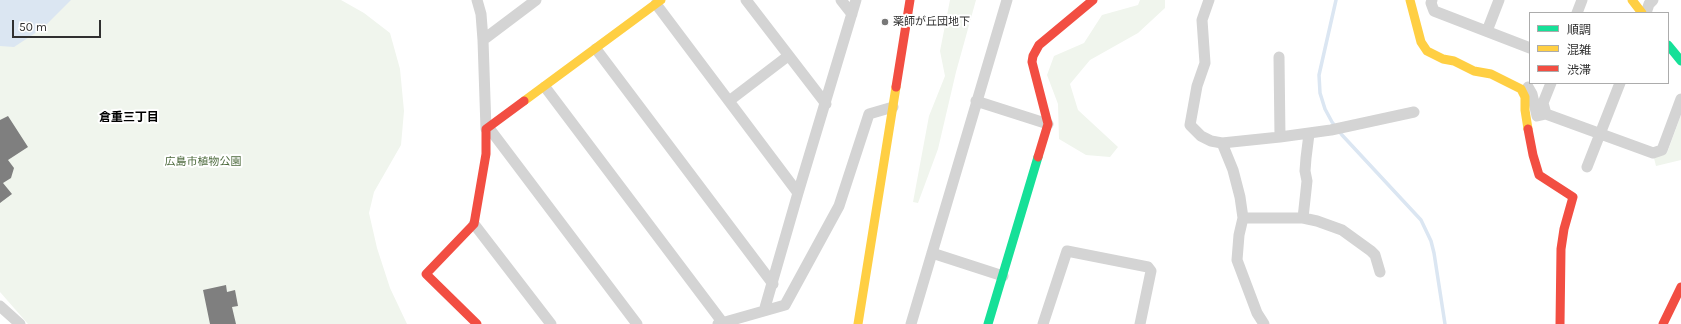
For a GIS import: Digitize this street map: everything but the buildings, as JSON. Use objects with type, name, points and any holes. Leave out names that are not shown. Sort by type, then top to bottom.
[{"type":"street","points":[[477,0],[481,14],[488,128],[486,154],[474,224],[426,274],[477,324]]},
{"type":"street","points":[[483,40],[536,0]]},
{"type":"street","points":[[746,0],[826,104]]},
{"type":"street","points":[[841,0],[852,14]]},
{"type":"street","points":[[764,311],[856,0]]},
{"type":"street","points":[[858,324],[910,0]]},
{"type":"street","points":[[910,324],[1006,0]]},
{"type":"street","points":[[988,324],[1048,124],[1032,62],[1033,56],[1039,45],[1093,0]]},
{"type":"street","points":[[1209,0],[1202,20],[1205,63],[1197,86],[1190,125],[1201,136],[1211,141],[1222,143],[1309,134],[1414,112]]},
{"type":"street","points":[[1410,0],[1421,42],[1427,51],[1443,59],[1454,61],[1474,71],[1491,74],[1516,85],[1523,92],[1533,155],[1540,175],[1573,197],[1564,229],[1561,249],[1560,324]]},
{"type":"street","points":[[1432,0],[1431,3],[1434,11],[1529,48]]},
{"type":"street","points":[[1487,31],[1499,0]]},
{"type":"street","points":[[1577,12],[1582,0]]},
{"type":"street","points":[[1632,0],[1641,12]]},
{"type":"street","points":[[1646,12],[1649,4],[1653,0]]},
{"type":"street","points":[[488,128],[658,2],[729,101],[798,193]]},
{"type":"street","points":[[1669,46],[1681,61]]},
{"type":"street","points":[[596,48],[773,284]]},
{"type":"street","points":[[729,101],[788,56]]},
{"type":"street","points":[[1279,57],[1280,137]]},
{"type":"street","points":[[1546,114],[1543,103],[1551,84]]},
{"type":"street","points":[[1587,168],[1620,84]]},
{"type":"street","points":[[1516,85],[1525,85],[1531,91],[1537,116],[1546,114],[1653,153],[1662,150],[1681,99]]},
{"type":"street","points":[[545,87],[720,323],[785,305],[840,206],[869,114],[893,107]]},
{"type":"street","points":[[976,101],[1048,124]]},
{"type":"street","points":[[488,128],[637,324]]},
{"type":"street","points":[[1303,218],[1307,181],[1305,171],[1309,134]]},
{"type":"street","points":[[1222,143],[1237,180],[1242,218],[1237,260],[1257,313],[1264,324]]},
{"type":"street","points":[[1242,218],[1303,218],[1317,221],[1342,230],[1359,241],[1375,255],[1380,272]]},
{"type":"street","points":[[474,224],[551,324]]},
{"type":"street","points":[[1043,324],[1068,251],[1148,267],[1151,271],[1140,324]]},
{"type":"street","points":[[932,253],[1003,276]]},
{"type":"street","points":[[1663,324],[1681,287]]},
{"type":"street","points":[[0,306],[20,324]]},
{"type":"green space","name":"広島市植物公園","points":[[0,0],[341,0],[364,13],[390,33],[400,69],[404,111],[401,145],[374,192],[369,213],[377,248],[390,288],[407,324],[28,324],[0,292]]},
{"type":"green space","points":[[950,0],[976,0],[956,72],[938,149],[918,203],[913,202],[929,116],[945,76],[940,51]]},
{"type":"green space","points":[[1140,0],[1165,0],[1165,8],[1138,33],[1090,60],[1070,84],[1078,110],[1118,147],[1110,157],[1086,155],[1059,139],[1058,104],[1047,75],[1054,56],[1084,43],[1102,15],[1138,5]]},
{"type":"green space","points":[[1681,115],[1681,160],[1656,166],[1654,158],[1667,153]]},
{"type":"shaded area","points":[[0,0],[71,0],[43,28],[14,47],[0,46]]},
{"type":"waterway","points":[[1336,0],[1319,75],[1320,93],[1325,109],[1332,122],[1342,135],[1421,220],[1431,241],[1434,253],[1445,324]]},
{"type":"traffic: fast","points":[[1669,46],[1681,61]]},
{"type":"traffic: fast","points":[[988,324],[1038,157]]},
{"type":"traffic: slow","points":[[524,101],[661,0]]},
{"type":"traffic: slow","points":[[1410,0],[1421,42],[1427,51],[1443,59],[1454,61],[1474,71],[1491,74],[1521,89],[1525,97],[1525,110],[1528,129]]},
{"type":"traffic: slow","points":[[1632,0],[1641,12]]},
{"type":"traffic: slow","points":[[858,324],[896,87]]},
{"type":"traffic: jam","points":[[896,87],[910,0]]},
{"type":"traffic: jam","points":[[1038,157],[1048,124],[1032,62],[1033,56],[1039,45],[1093,0]]},
{"type":"traffic: jam","points":[[477,324],[426,274],[474,224],[486,154],[486,129],[524,101]]},
{"type":"traffic: jam","points":[[1528,129],[1539,175],[1573,197],[1564,229],[1561,249],[1560,324]]},
{"type":"traffic: jam","points":[[1663,324],[1681,287]]},
{"type":"place","name":"薬師が丘団地下","points":[[885,22]]},
{"type":"district","name":"倉重三丁目","points":[[129,118]]}]
